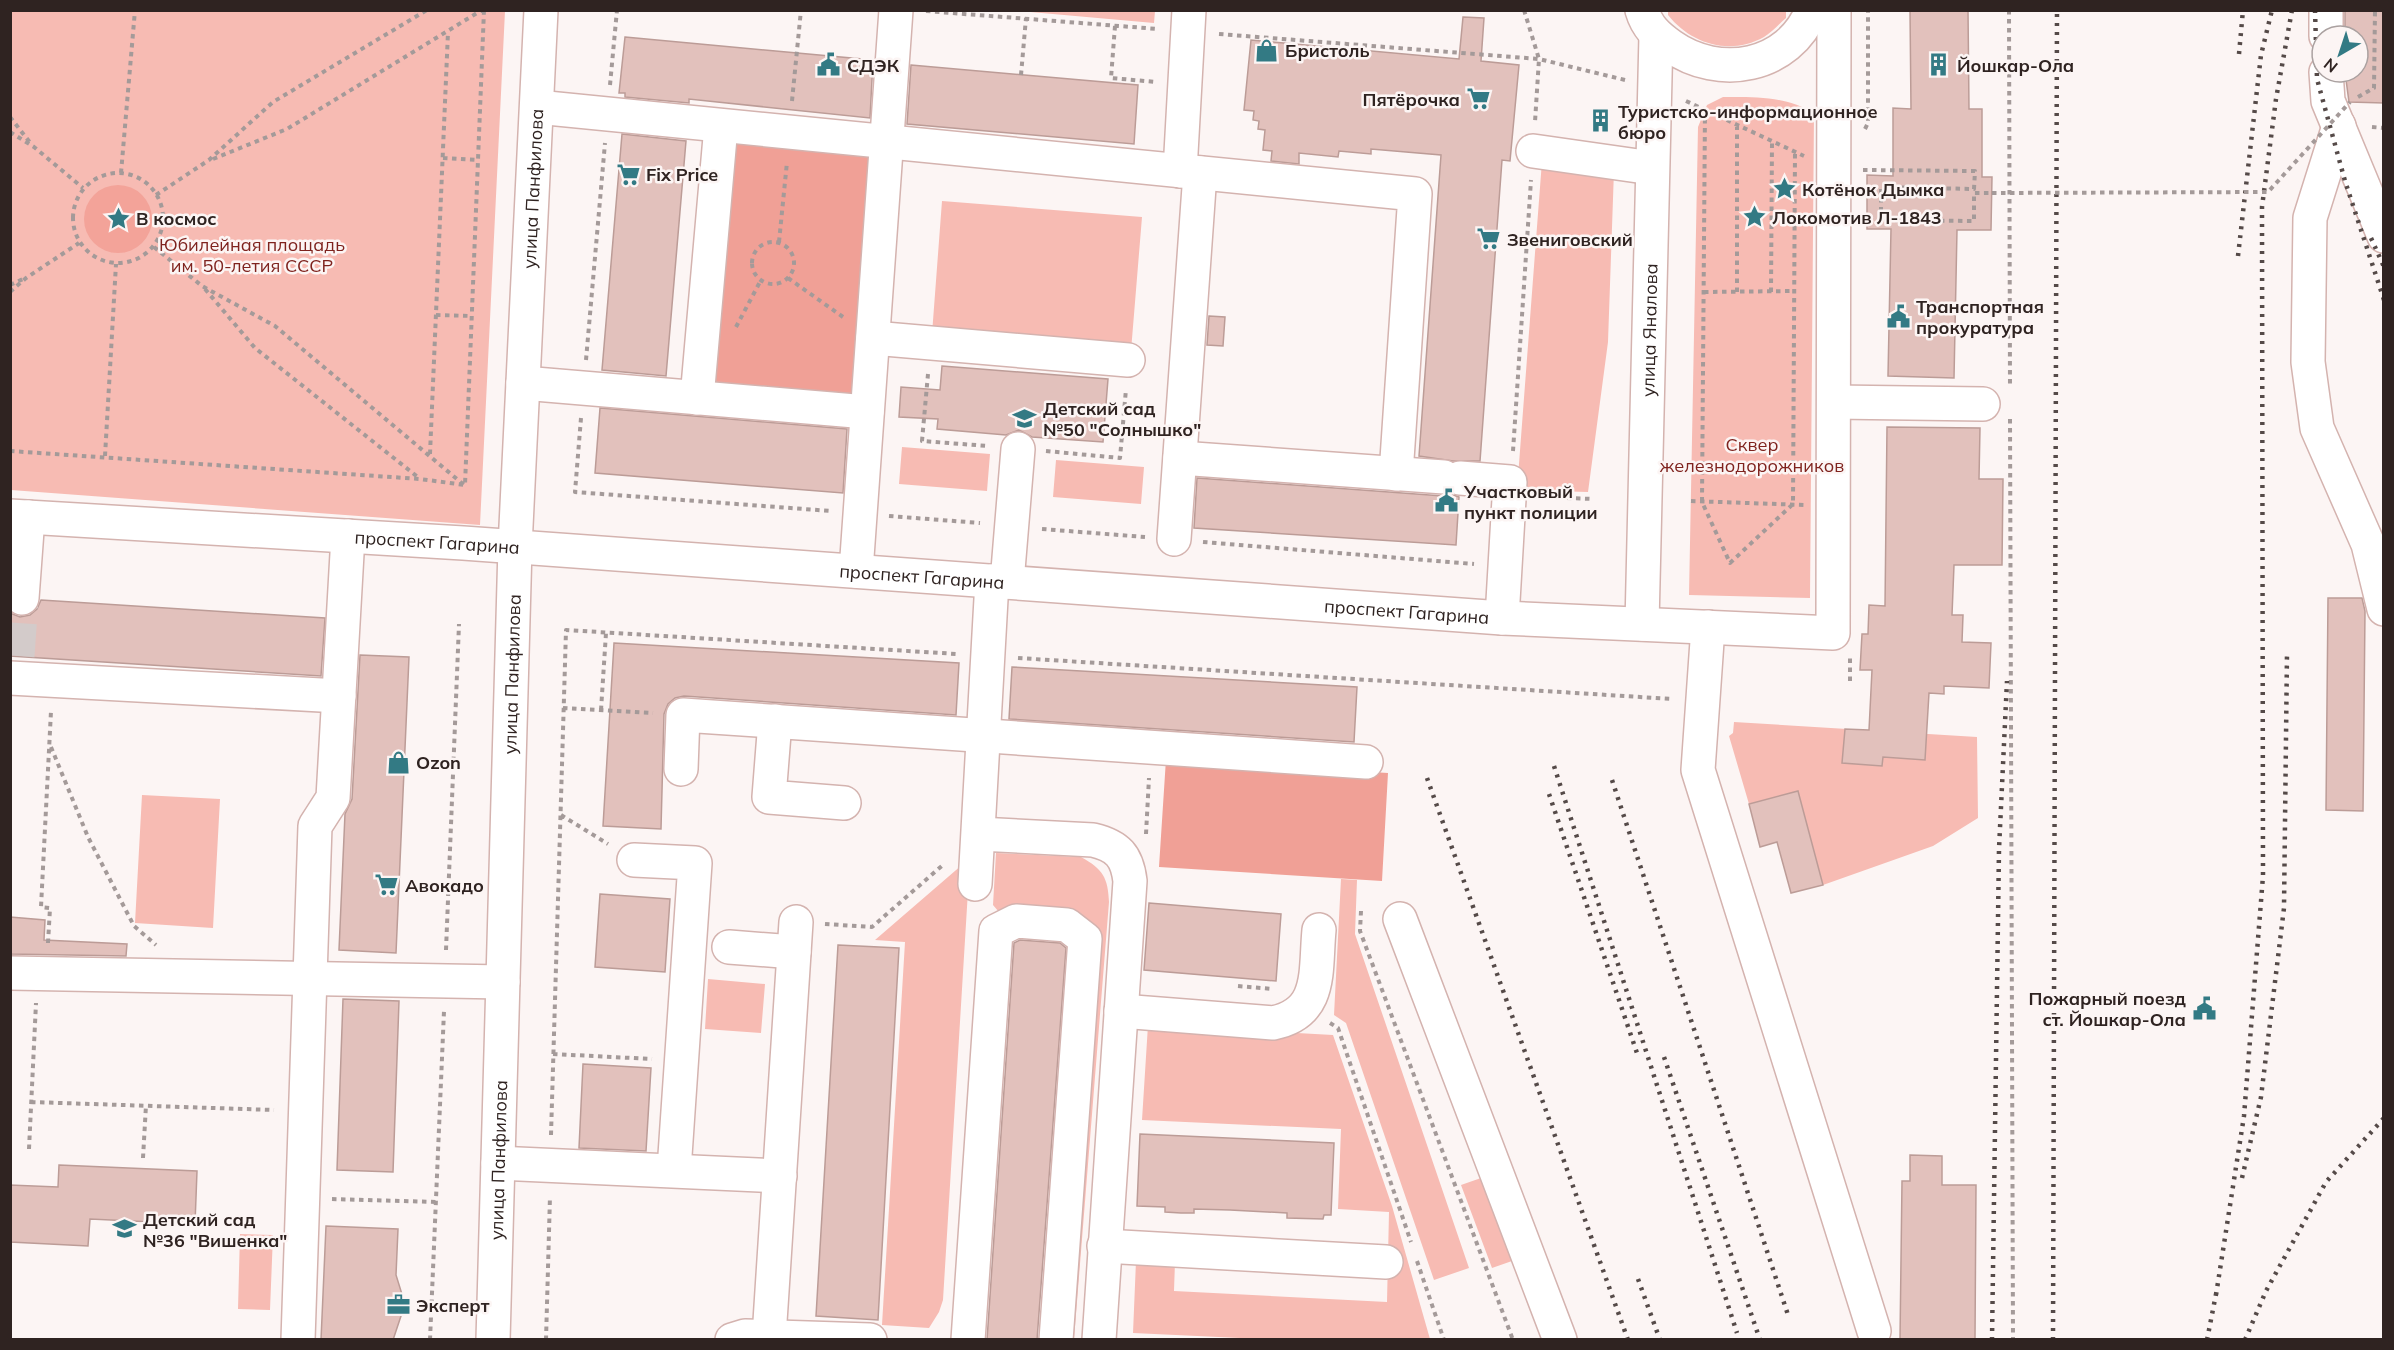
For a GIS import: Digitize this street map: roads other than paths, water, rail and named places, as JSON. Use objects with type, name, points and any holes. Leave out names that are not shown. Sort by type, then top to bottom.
[{"type":"street","name":"улица Панфилова","points":[[493,1340],[515,547],[542,10]]},
{"type":"street","points":[[856,571],[896,10]]},
{"type":"street","points":[[1642,19],[1682,54],[1706,63],[1735,66],[1761,60],[1788,45],[1808,22],[1812,10]]},
{"type":"street","points":[[1834,10],[1834,402],[2001,403]]},
{"type":"street","name":"улица Яналова","points":[[1642,19],[1654,87],[1642,624]]},
{"type":"street","points":[[1174,540],[1180,458],[1190,172],[1185,84],[1188,21]]},
{"type":"street","points":[[2327,84],[2328,101],[2344,114],[2384,236]]},
{"type":"street","points":[[537,107],[1415,194],[1396,474]]},
{"type":"street","points":[[2344,114],[2310,218],[2308,362],[2317,428],[2368,544],[2384,609]]},
{"type":"street","points":[[697,398],[721,126]]},
{"type":"street","points":[[1533,151],[1652,168]]},
{"type":"street","points":[[873,338],[1128,360]]},
{"type":"street","points":[[523,383],[867,412]]},
{"type":"street","name":"проспект Гагарина","points":[[19,517],[515,547],[1502,618],[1833,633],[1834,402]]},
{"type":"street","points":[[975,884],[988,656],[1018,449]]},
{"type":"street","points":[[1180,458],[1452,478],[1510,489],[1502,618]]},
{"type":"street","points":[[19,517],[22,598]]},
{"type":"street","points":[[298,1340],[315,826],[333,798],[348,536]]},
{"type":"street","points":[[1708,627],[1698,771],[1874,1331]]},
{"type":"street","points":[[15,671],[53,680],[339,696]]},
{"type":"street","points":[[681,769],[683,715],[1366,762]]},
{"type":"street","points":[[775,721],[769,797],[844,802]]},
{"type":"street","points":[[979,834],[1093,840],[1108,844],[1120,853],[1128,866],[1130,881],[1099,1340]]},
{"type":"street","points":[[634,860],[695,863],[674,1170]]},
{"type":"street","points":[[1400,919],[1560,1340]]},
{"type":"street","points":[[968,1340],[996,931],[1016,921],[1067,925],[1085,939],[1056,1340]]},
{"type":"street","points":[[1121,1011],[1273,1023],[1286,1021],[1306,1007],[1314,991],[1319,930]]},
{"type":"street","points":[[729,947],[801,933],[780,1176],[770,1336]]},
{"type":"street","points":[[31,974],[503,982]]},
{"type":"street","points":[[498,1162],[780,1176]]},
{"type":"street","points":[[1104,1246],[1386,1262]]},
{"type":"street","points":[[732,1340],[745,1336],[870,1340]]},
{"type":"tunnel","points":[[18,656],[22,598]]},
{"type":"railway","points":[[2053,1340],[2057,10]]},
{"type":"railway","points":[[2239,54],[2243,10]]},
{"type":"railway","points":[[2238,256],[2261,55],[2272,10]]},
{"type":"railway","points":[[2216,1295],[2244,1116],[2263,876],[2262,207],[2276,99],[2292,10]]},
{"type":"railway","points":[[2315,10],[2317,79],[2345,181],[2384,300]]},
{"type":"railway","points":[[2371,238],[2384,267]]},
{"type":"railway","points":[[2242,1178],[2261,1097],[2284,908],[2287,653]]},
{"type":"railway","points":[[1992,1340],[1999,849],[2007,681]]},
{"type":"railway","points":[[1554,766],[1737,1333]]},
{"type":"railway","points":[[1427,778],[1628,1340]]},
{"type":"railway","points":[[1612,780],[1789,1318]]},
{"type":"railway","points":[[1549,794],[1638,1056]]},
{"type":"railway","points":[[1664,1057],[1760,1340]]},
{"type":"railway","points":[[2245,1340],[2266,1291],[2326,1182],[2384,1118]]},
{"type":"railway","points":[[1638,1279],[1660,1340]]},
{"type":"railway","points":[[2207,1340],[2217,1289]]},
{"type":"place","name":"Бристоль","points":[[1267,50]]},
{"type":"place","name":"СДЭК","points":[[829,65]]},
{"type":"place","name":"Йошкар-Ола","points":[[1939,65]]},
{"type":"place","name":"Пятёрочка","points":[[1478,99]]},
{"type":"place","name":"Туристско-информационное бюро","points":[[1600,121]]},
{"type":"place","name":"Fix Price","points":[[628,174]]},
{"type":"place","name":"Котёнок Дымка","points":[[1784,189]]},
{"type":"place","name":"Локомотив Л-1843","points":[[1754,217]]},
{"type":"place","name":"В космос","points":[[118,218]]},
{"type":"place","name":"Звениговский","points":[[1489,239]]},
{"type":"place","name":"Транспортная прокуратура","points":[[1898,316]]},
{"type":"place","name":"Детский сад №50 \"Солнышко\"","points":[[1025,418]]},
{"type":"place","name":"Участковый пункт полиции","points":[[1446,501]]},
{"type":"place","name":"Ozon","points":[[398,762]]},
{"type":"place","name":"Авокадо","points":[[387,885]]},
{"type":"place","name":"Пожарный поезд ст. Йошкар-Ола","points":[[2204,1008]]},
{"type":"place","name":"Детский сад №36 \"Вишенка\"","points":[[125,1229]]},
{"type":"place","name":"Эксперт","points":[[398,1305]]},
{"type":"park label","name":"Юбилейная площадь им. 50-летия СССР","points":[[252,254]]},
{"type":"park label","name":"Сквер железнодорожников","points":[[1752,454]]}]
